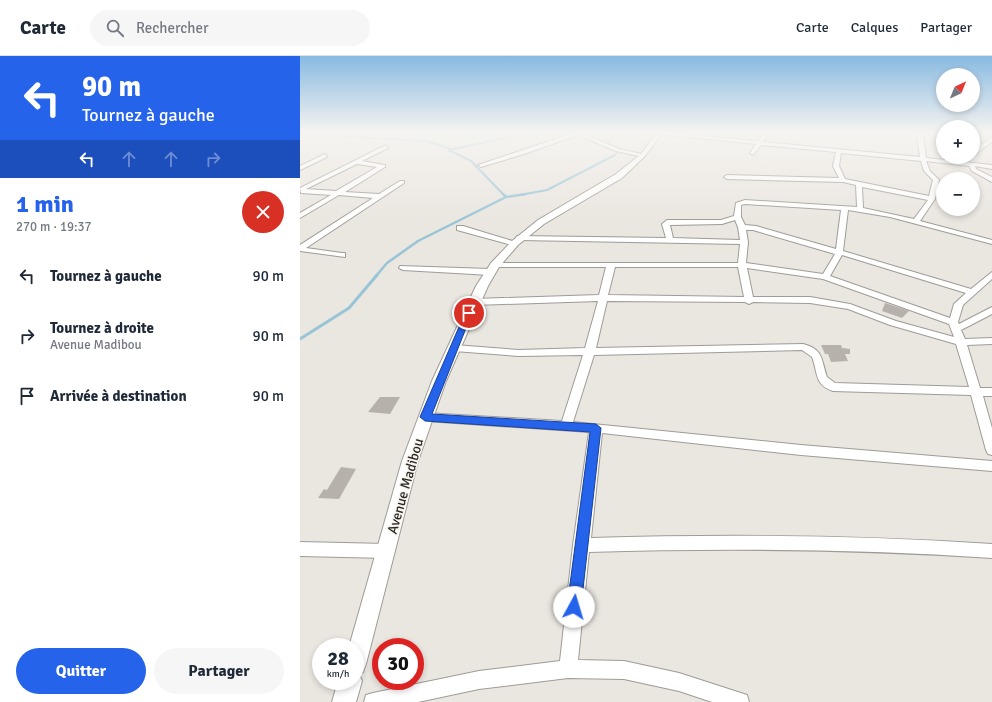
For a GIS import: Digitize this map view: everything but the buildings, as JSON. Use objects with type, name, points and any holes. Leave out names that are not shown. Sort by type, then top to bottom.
[{"type":"street","points":[[300,168],[312,162]]},
{"type":"street","points":[[300,190],[356,162]]},
{"type":"street","points":[[300,216],[384,166],[357,162]]},
{"type":"street","points":[[481,165],[491,162]]},
{"type":"street","name":"Avenue Madibou","points":[[362,638],[387,551],[400,495],[425,417],[474,302],[492,269],[517,241],[541,222],[619,176],[635,162]]},
{"type":"street","points":[[837,162],[836,166],[843,180]]},
{"type":"street","points":[[916,222],[932,199],[936,180],[927,173],[924,162]]},
{"type":"street","points":[[971,164],[992,167]]},
{"type":"street","points":[[971,164],[974,170],[992,180]]},
{"type":"street","points":[[727,177],[843,180],[932,199]]},
{"type":"street","points":[[300,249],[402,182]]},
{"type":"street","points":[[859,184],[860,209]]},
{"type":"street","points":[[300,190],[380,196]]},
{"type":"street","points":[[748,301],[742,265],[744,242],[742,227],[737,217],[738,204],[745,202],[860,209],[992,242]]},
{"type":"street","points":[[825,278],[839,253],[845,208]]},
{"type":"street","points":[[670,240],[666,224],[670,222],[722,222],[737,217]]},
{"type":"street","points":[[742,227],[754,228],[971,292]]},
{"type":"street","points":[[460,228],[517,241],[670,240],[744,242]]},
{"type":"street","points":[[300,249],[342,255]]},
{"type":"street","points":[[403,268],[492,269],[742,265],[767,267],[825,278],[954,326],[992,310]]},
{"type":"street","points":[[566,426],[590,350],[611,266]]},
{"type":"street","points":[[992,275],[959,304],[954,326],[961,342],[992,450]]},
{"type":"street","points":[[474,302],[603,298],[828,302],[850,307],[894,323],[961,342],[992,341]]},
{"type":"street","points":[[454,348],[519,353],[590,350],[803,347],[813,350],[816,354],[821,380],[826,385],[833,387],[992,392]]},
{"type":"street","points":[[425,417],[596,428],[800,450],[992,466]]},
{"type":"street","points":[[568,669],[581,545],[596,428]]},
{"type":"street","points":[[581,545],[734,542],[931,547],[992,551]]},
{"type":"street","points":[[300,548],[387,551]]},
{"type":"street","points":[[373,702],[480,680],[568,669],[624,670],[680,682],[740,702]]},
{"type":"street","points":[[344,702],[347,690]]},
{"type":"waterway","points":[[472,162],[504,195]]},
{"type":"waterway","points":[[523,194],[547,190],[601,162]]},
{"type":"waterway","points":[[506,197],[523,194]]},
{"type":"waterway","points":[[376,276],[387,263],[418,241],[506,197]]},
{"type":"waterway","points":[[300,339],[349,308],[377,275]]},
{"type":"route","points":[[469,313],[425,417],[596,428],[574,607]]}]
